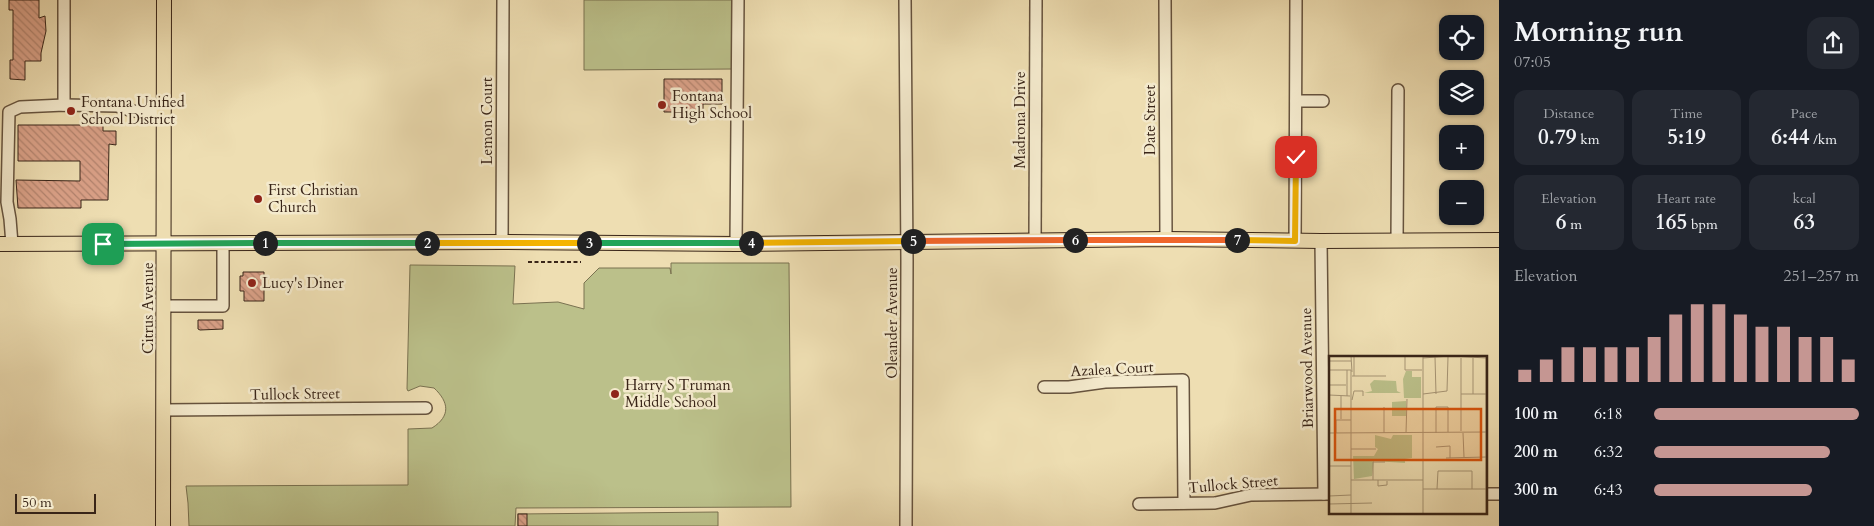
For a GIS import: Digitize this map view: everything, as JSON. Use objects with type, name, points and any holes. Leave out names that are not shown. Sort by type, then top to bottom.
[{"type":"main road","name":"Citrus Avenue","points":[[162,526],[164,0]]},
{"type":"main road","points":[[6,244],[502,242],[736,244],[1166,239],[1295,241],[1499,240]]},
{"type":"street","points":[[64,0],[64,105]]},
{"type":"street","name":"Lemon Court","points":[[502,242],[503,0]]},
{"type":"street","points":[[736,244],[738,0]]},
{"type":"street","name":"Oleander Avenue","points":[[905,0],[907,241],[906,526]]},
{"type":"street","name":"Madrona Drive","points":[[1035,240],[1036,0]]},
{"type":"street","name":"Date Street","points":[[1165,0],[1166,239]]},
{"type":"street","points":[[1295,241],[1296,0]]},
{"type":"street","points":[[1397,241],[1398,90]]},
{"type":"street","points":[[1296,100],[1323,101]]},
{"type":"street","points":[[6,244],[10,219],[7,202],[9,112],[20,107],[64,105],[118,106],[126,110],[164,112]]},
{"type":"street","name":"Briarwood Avenue","points":[[1321,241],[1327,494]]},
{"type":"street","points":[[164,306],[223,306],[223,244]]},
{"type":"street","name":"Azalea Court","points":[[1044,387],[1069,387],[1105,382],[1183,380],[1184,503]]},
{"type":"street","name":"Tullock Street","points":[[163,410],[426,408]]},
{"type":"street","name":"Tullock Street","points":[[1139,504],[1215,503],[1251,495],[1327,494]]},
{"type":"street","points":[[1486,494],[1499,494]]},
{"type":"path","points":[[528,262],[581,262]]},
{"type":"green space","points":[[584,0],[734,0],[734,69],[584,70]]},
{"type":"green space","name":"Harry S Truman Middle School","points":[[671,263],[789,263],[791,507],[516,508],[515,526],[189,526],[186,486],[408,485],[408,429],[432,428],[442,419],[446,409],[443,398],[434,388],[420,386],[408,391],[407,389],[410,265],[515,266],[513,304],[558,302],[584,309],[584,283],[599,268],[670,268],[671,274]]},
{"type":"green space","points":[[718,512],[718,526],[518,526],[518,514]]},
{"type":"building","points":[[9,0],[39,0],[39,18],[45,16],[46,31],[41,61],[25,61],[25,80],[10,79],[10,60],[13,60],[13,10],[9,10]]},
{"type":"building","points":[[664,79],[722,79],[722,104],[703,104],[703,112],[664,112]]},
{"type":"building","points":[[88,122],[103,122],[103,131],[116,131],[116,145],[109,144],[108,200],[81,200],[81,208],[18,208],[16,180],[80,181],[80,161],[18,161],[18,125],[88,125]]},
{"type":"building","name":"Lucy's Diner","points":[[243,272],[264,272],[264,301],[244,301],[244,291],[240,291],[240,276],[243,276]]},
{"type":"building","points":[[198,320],[223,320],[223,329],[200,330],[198,329]]},
{"type":"building","points":[[518,514],[527,514],[527,526],[518,526]]},
{"type":"place","name":"Fontana High School","points":[[662,105]]},
{"type":"place","name":"Fontana Unified School District","points":[[71,111]]},
{"type":"place","name":"First Christian Church","points":[[258,199]]},
{"type":"place","name":"Lucy's Diner","points":[[252,283]]},
{"type":"place","name":"Harry S Truman Middle School","points":[[615,394]]},
{"type":"route","points":[[103,244],[502,242],[736,244],[1166,239],[1295,241],[1296,157]]}]
